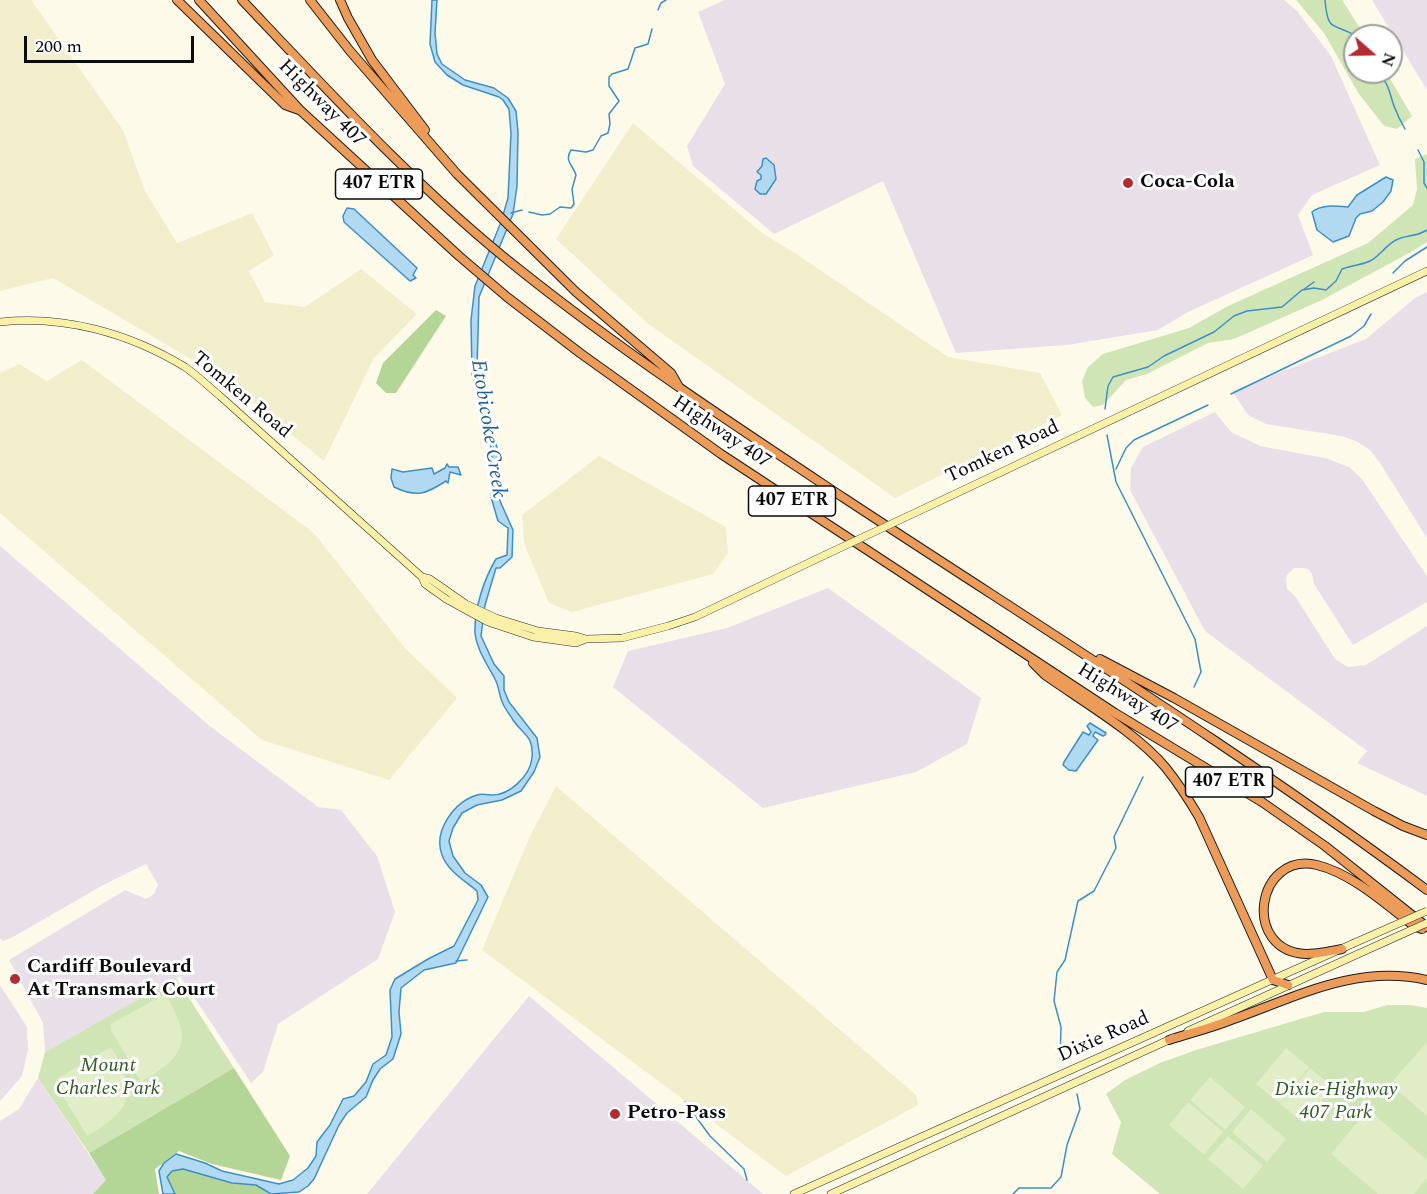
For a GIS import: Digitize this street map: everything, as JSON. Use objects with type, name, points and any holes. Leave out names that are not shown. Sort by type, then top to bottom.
[{"type":"highway","points":[[177,0],[285,105],[300,110]]},
{"type":"highway","name":"Highway 407","points":[[199,0],[300,110],[507,297],[721,454],[1115,713],[1262,802],[1325,846],[1427,927]]},
{"type":"highway","name":"Highway 407","points":[[242,0],[362,127],[471,229],[573,311],[681,390],[1298,796],[1427,890]]},
{"type":"highway","points":[[310,0],[350,51],[482,200],[576,292],[671,373],[681,390]]},
{"type":"highway","points":[[340,0],[372,60],[424,128],[429,142]]},
{"type":"highway","points":[[1057,636],[1174,698],[1374,811],[1427,835]]},
{"type":"highway","points":[[1022,652],[1045,675],[1138,741],[1165,767],[1184,792],[1199,818],[1273,980],[1287,985]]},
{"type":"highway","points":[[1342,949],[1300,953],[1286,948],[1276,940],[1268,930],[1263,915],[1265,896],[1273,880],[1297,866],[1310,864],[1324,867],[1355,883],[1414,926],[1427,927]]},
{"type":"highway","points":[[1169,1040],[1229,1021],[1334,982],[1376,976],[1400,976],[1427,980]]},
{"type":"main road","name":"Tomken Road","points":[[0,322],[47,320],[107,332],[146,346],[186,368],[422,577],[430,579],[465,608],[496,622],[538,631],[586,639],[622,638],[695,617],[1427,271]]},
{"type":"main road","name":"Dixie Road","points":[[794,1194],[1427,911]]},
{"type":"main road","name":"Dixie Road","points":[[831,1194],[1287,985],[1427,927]]},
{"type":"shaded area","points":[[0,0],[31,0],[123,130],[145,191],[177,243],[252,213],[274,255],[249,271],[265,302],[305,307],[361,269],[417,314],[374,358],[324,461],[220,376],[53,278],[0,291]]},
{"type":"shaded area","points":[[725,0],[1284,0],[1297,11],[1331,56],[1380,165],[1312,195],[1298,215],[1313,255],[1186,313],[1158,330],[1067,345],[956,353],[883,181],[774,234],[693,166],[687,146],[725,84],[698,12]]},
{"type":"shaded area","points":[[1372,0],[1427,0],[1427,90],[1403,51],[1403,24],[1387,24]]},
{"type":"shaded area","points":[[633,123],[762,233],[948,357],[1040,373],[1062,415],[895,498],[647,323],[556,239]]},
{"type":"shaded area","points":[[1427,292],[1427,538],[1370,450],[1356,441],[1341,436],[1266,424],[1248,415],[1232,391],[1366,339],[1415,298]]},
{"type":"shaded area","points":[[82,360],[314,533],[404,647],[457,698],[389,780],[262,740],[0,513],[0,373],[19,364],[47,381]]},
{"type":"shaded area","points":[[1215,412],[1231,432],[1260,446],[1325,458],[1349,467],[1362,479],[1427,576],[1427,602],[1353,645],[1314,584],[1309,570],[1294,568],[1287,575],[1286,580],[1287,589],[1295,596],[1335,659],[1348,667],[1366,665],[1427,626],[1427,796],[1357,763],[1367,751],[1205,631],[1130,490],[1131,468],[1143,447]]},
{"type":"shaded area","points":[[599,456],[726,527],[728,553],[713,574],[572,612],[549,603],[524,543],[522,515]]},
{"type":"shaded area","points":[[0,546],[211,727],[318,807],[341,810],[377,856],[395,912],[378,959],[278,1024],[263,1072],[251,1083],[180,976],[45,1052],[43,1023],[9,960],[125,890],[146,899],[154,894],[158,885],[146,864],[103,885],[13,937],[3,941],[0,938]]},
{"type":"shaded area","points":[[828,588],[981,698],[967,744],[916,772],[763,808],[613,687],[628,651],[727,628]]},
{"type":"shaded area","points":[[556,786],[916,1095],[918,1105],[786,1176],[482,950],[530,836]]},
{"type":"shaded area","points":[[0,985],[27,1027],[28,1050],[22,1076],[0,1101]]},
{"type":"shaded area","points":[[529,996],[763,1194],[367,1194]]},
{"type":"shaded area","points":[[38,1078],[106,1180],[93,1194],[0,1194],[0,1121],[19,1109]]},
{"type":"green space","points":[[1296,0],[1342,0],[1357,24],[1343,24],[1343,66],[1324,33]]},
{"type":"green space","points":[[1353,84],[1393,84],[1412,116],[1397,129],[1384,126]]},
{"type":"green space","points":[[1427,154],[1427,242],[1322,300],[1234,339],[1208,343],[1147,374],[1126,380],[1103,405],[1093,407],[1085,398],[1082,381],[1088,367],[1103,354],[1189,328],[1228,306],[1368,243],[1413,205],[1417,189],[1415,159]]},
{"type":"green space","points":[[436,310],[446,316],[396,393],[386,393],[376,383],[383,363]]},
{"type":"green space","name":"Mount Charles Park","points":[[176,978],[234,1068],[89,1153],[38,1078],[45,1052]]},
{"type":"green space","points":[[165,994],[180,1023],[181,1045],[168,1064],[141,1082],[111,1030],[111,1024]]},
{"type":"green space","name":"Dixie-Highway 407 Park","points":[[1387,1005],[1427,1008],[1427,1194],[1160,1194],[1112,1154],[1121,1122],[1106,1094],[1125,1080],[1160,1063],[1196,1050],[1324,1012],[1364,1012]]},
{"type":"green space","points":[[1427,1042],[1427,1116],[1390,1084]]},
{"type":"green space","points":[[111,1047],[125,1077],[126,1099],[122,1109],[114,1118],[87,1136],[56,1084],[58,1078]]},
{"type":"green space","points":[[1286,1048],[1309,1067],[1280,1103],[1256,1084]]},
{"type":"green space","points":[[234,1068],[290,1156],[281,1180],[212,1164],[179,1151],[155,1169],[159,1194],[93,1194],[106,1180],[89,1153]]},
{"type":"green space","points":[[1310,1068],[1333,1087],[1304,1123],[1280,1104]]},
{"type":"green space","points":[[1210,1077],[1245,1107],[1225,1130],[1190,1100]]},
{"type":"green space","points":[[1188,1102],[1223,1132],[1204,1155],[1169,1125]]},
{"type":"green space","points":[[1251,1109],[1286,1139],[1267,1162],[1232,1132]]},
{"type":"green space","points":[[1368,1109],[1427,1160],[1427,1178],[1414,1194],[1378,1194],[1331,1154]]},
{"type":"green space","points":[[1228,1136],[1263,1166],[1243,1189],[1208,1159]]},
{"type":"green space","points":[[183,1169],[232,1183],[256,1185],[271,1194],[175,1194],[167,1178],[172,1171]]},
{"type":"water","name":"Etobicoke Creek","points":[[432,0],[437,0],[435,33],[437,54],[442,64],[465,80],[494,88],[508,98],[516,111],[517,186],[513,214],[479,297],[477,369],[497,448],[500,501],[513,530],[512,557],[500,568],[496,568],[485,605],[481,636],[494,664],[504,676],[504,690],[509,702],[537,738],[540,757],[534,772],[521,791],[502,800],[477,805],[462,813],[453,828],[449,841],[453,856],[465,873],[481,885],[488,897],[456,963],[424,970],[401,988],[399,1012],[401,1034],[393,1059],[380,1069],[366,1097],[347,1113],[314,1179],[308,1186],[299,1192],[271,1194],[256,1185],[232,1183],[183,1169],[172,1171],[167,1177],[175,1194],[163,1194],[159,1171],[164,1163],[176,1154],[222,1171],[279,1184],[293,1180],[308,1168],[316,1156],[317,1142],[330,1125],[343,1099],[354,1096],[366,1082],[373,1064],[386,1055],[392,1037],[390,990],[395,979],[454,946],[478,900],[477,891],[452,870],[444,860],[440,846],[443,827],[453,811],[469,799],[481,794],[491,795],[505,792],[517,784],[527,772],[532,758],[530,740],[503,704],[496,682],[480,651],[475,633],[478,604],[488,576],[496,559],[507,555],[508,528],[498,521],[491,497],[492,452],[472,375],[471,320],[475,286],[501,222],[508,198],[511,133],[509,109],[499,97],[463,85],[447,75],[435,62],[430,44]]},
{"type":"water","points":[[766,158],[774,165],[776,179],[766,194],[760,194],[755,189],[757,181],[761,179],[761,175],[757,172],[762,166],[763,159]]},
{"type":"water","points":[[1386,177],[1393,180],[1391,191],[1372,211],[1360,214],[1356,218],[1349,236],[1333,242],[1317,230],[1312,212],[1324,207],[1348,207],[1357,195]]},
{"type":"water","points":[[347,208],[354,209],[417,268],[413,275],[416,278],[410,281],[344,222],[343,216]]},
{"type":"water","points":[[447,464],[449,467],[458,467],[461,475],[450,472],[448,483],[446,481],[421,493],[409,493],[394,487],[391,478],[392,469],[403,472],[432,468],[434,474],[445,468]]},
{"type":"water","points":[[1090,723],[1106,733],[1103,736],[1095,732],[1093,736],[1098,740],[1076,771],[1069,770],[1063,765],[1064,762],[1083,732],[1089,735],[1091,732],[1087,726]]},
{"type":"waterway","points":[[658,10],[661,3],[666,0]]},
{"type":"waterway","points":[[1325,0],[1330,23],[1343,30]]},
{"type":"waterway","points":[[529,212],[550,214],[560,207],[571,208],[574,204],[572,189],[576,175],[569,160],[569,154],[571,150],[586,152],[593,150],[601,136],[608,133],[609,114],[619,101],[609,86],[609,77],[628,69],[635,48],[648,44],[652,29]]},
{"type":"waterway","points":[[1386,84],[1405,129]]},
{"type":"waterway","points":[[1418,150],[1424,162],[1424,183],[1427,188]]},
{"type":"waterway","points":[[511,213],[522,210]]},
{"type":"waterway","points":[[1105,409],[1108,386],[1113,377],[1148,367],[1164,356],[1214,332],[1234,316],[1247,311],[1282,307],[1302,290],[1314,288],[1326,290],[1336,281],[1342,269],[1370,261],[1396,240],[1427,230]]},
{"type":"waterway","points":[[1393,273],[1405,261],[1427,247]]},
{"type":"waterway","points":[[1303,290],[1314,282]]},
{"type":"waterway","points":[[1231,394],[1351,336],[1364,326],[1371,314]]},
{"type":"waterway","points":[[1116,469],[1126,448],[1134,440],[1208,405]]},
{"type":"waterway","points":[[1107,435],[1116,482],[1195,639],[1201,672],[1194,687]]},
{"type":"waterway","points":[[1060,1061],[1061,1027],[1054,1001],[1057,972],[1065,960],[1078,901],[1094,891],[1116,848],[1114,837],[1143,777]]},
{"type":"waterway","points":[[456,961],[467,960]]},
{"type":"waterway","points":[[1013,1194],[1019,1188],[1051,1188],[1061,1177],[1067,1145],[1080,1109],[1077,1094]]},
{"type":"waterway","points":[[685,1102],[710,1136],[744,1169],[747,1180]]},
{"type":"place","name":"Coca-Cola","points":[[1128,183]]},
{"type":"place","name":"Cardiff Boulevard At Transmark Court","points":[[15,979]]},
{"type":"place","name":"Petro-Pass","points":[[615,1114]]}]
